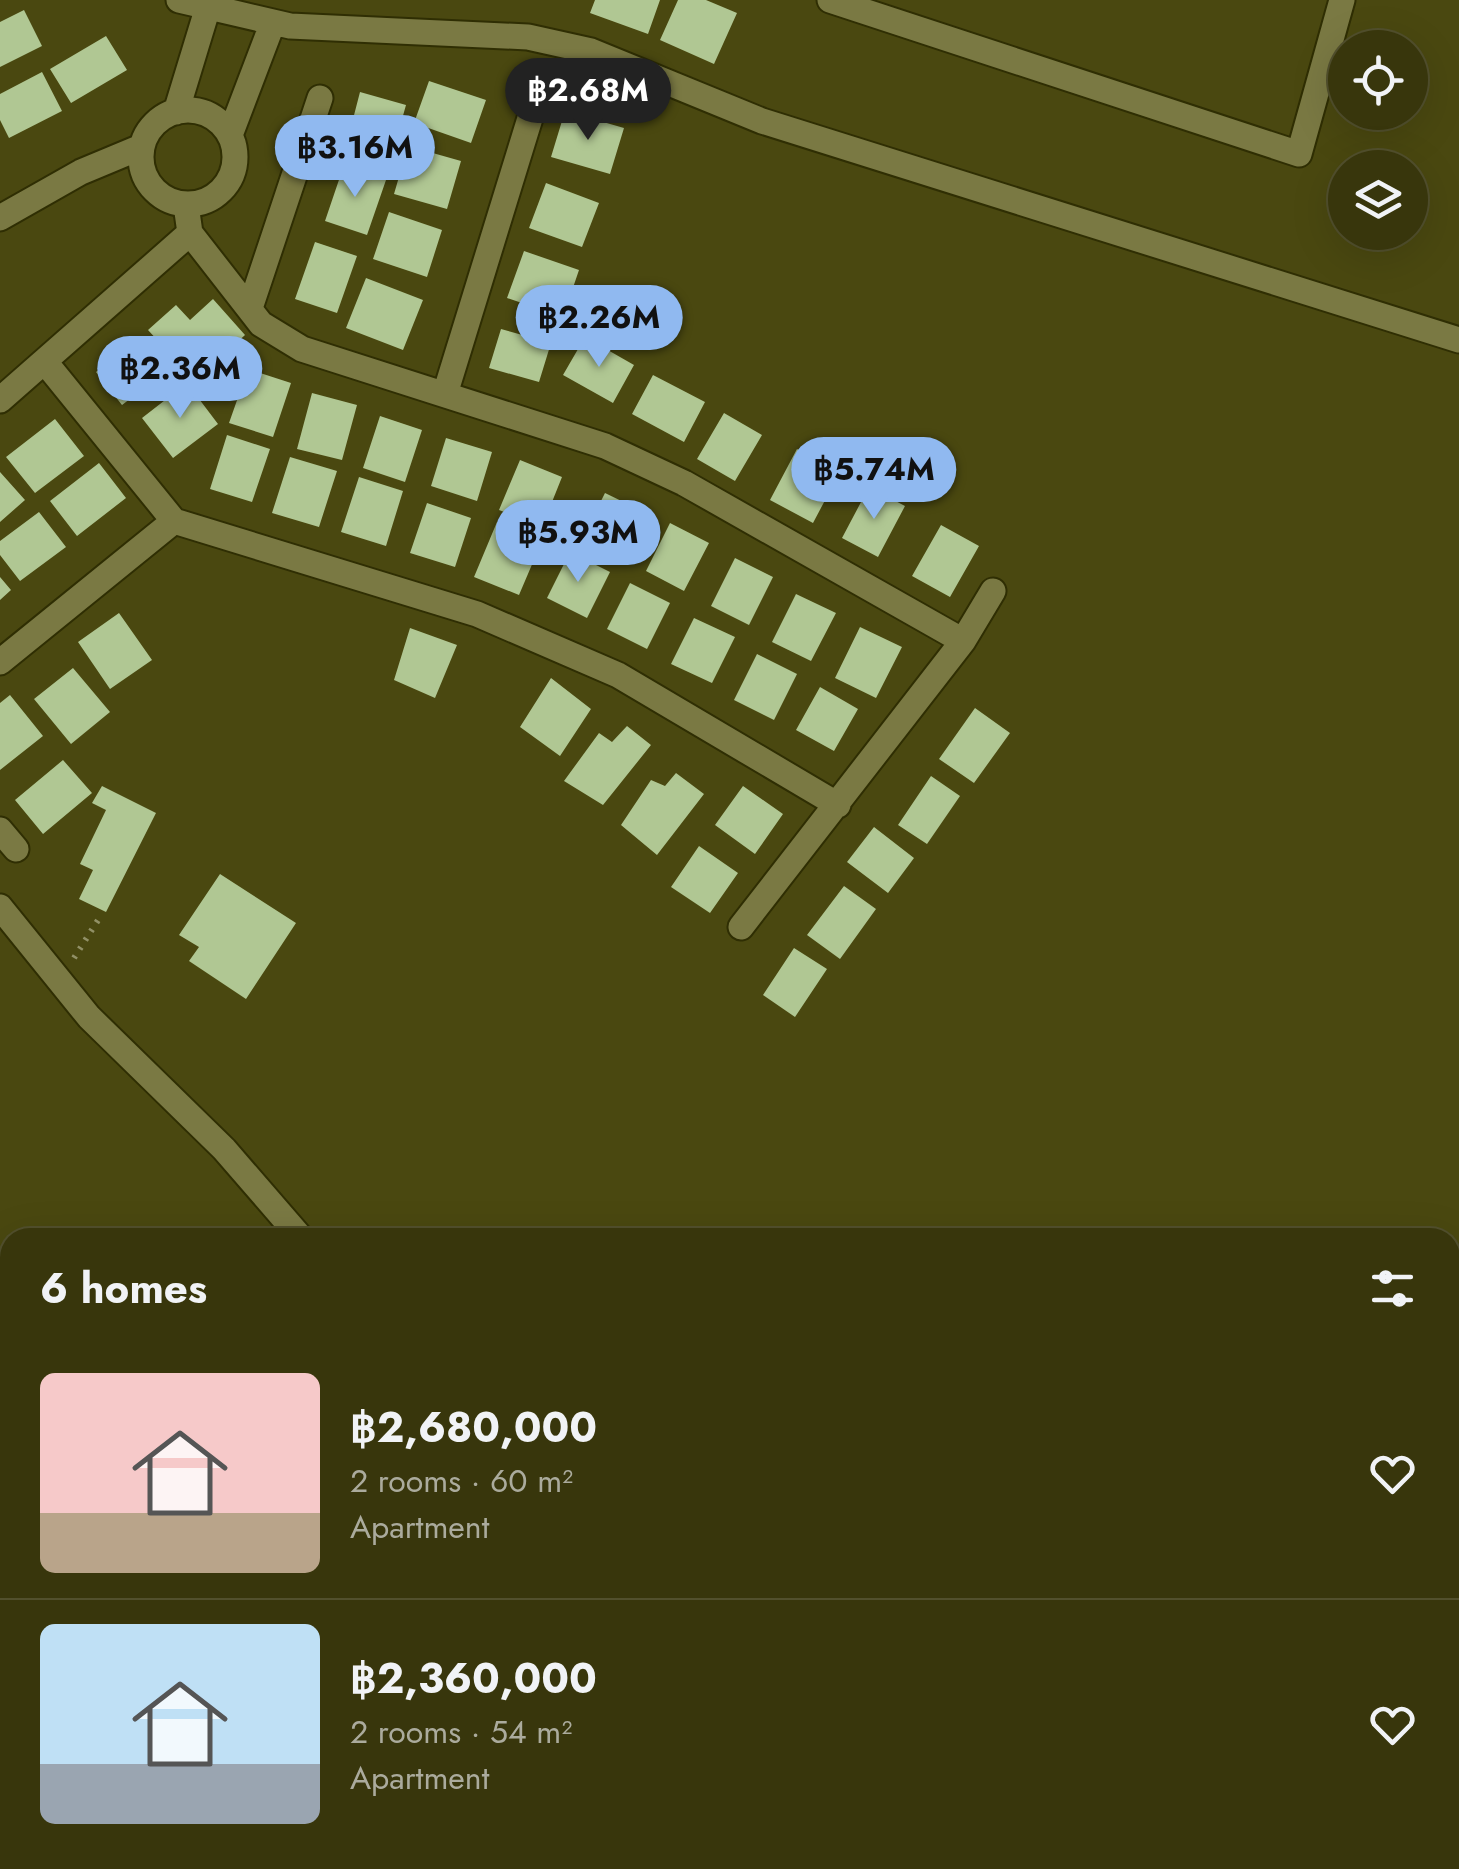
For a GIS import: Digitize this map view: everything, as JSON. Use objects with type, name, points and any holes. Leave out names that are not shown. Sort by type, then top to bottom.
[{"type":"street","points":[[179,0],[290,26],[528,37],[590,51],[762,121],[1459,340]]},
{"type":"street","points":[[830,0],[1299,154],[1342,0]]},
{"type":"street","points":[[176,112],[208,7]]},
{"type":"street","points":[[230,136],[273,22]]},
{"type":"street","points":[[250,308],[320,98]]},
{"type":"street","points":[[444,394],[535,102]]},
{"type":"street","points":[[192,110],[207,114],[230,136],[235,151],[228,183],[202,202],[170,202],[145,179],[140,163],[146,134],[154,124],[176,112],[192,110]]},
{"type":"street","points":[[0,218],[81,172],[141,146]]},
{"type":"street","points":[[186,205],[190,233],[262,324],[302,349],[604,446],[668,476],[963,641]]},
{"type":"street","points":[[0,400],[190,233]]},
{"type":"street","points":[[46,362],[174,521],[477,614],[618,675],[838,804]]},
{"type":"street","points":[[0,662],[174,521]]},
{"type":"street","points":[[741,927],[963,641],[992,591]]},
{"type":"street","points":[[0,907],[89,1016],[224,1149],[292,1228]]},
{"type":"path","points":[[59,980],[100,917]]},
{"type":"building","points":[[595,0],[660,0],[648,34],[590,13]]},
{"type":"building","points":[[678,0],[706,0],[737,13],[714,64],[660,40]]},
{"type":"building","points":[[24,10],[42,46],[0,67],[0,22]]},
{"type":"building","points":[[106,36],[127,70],[71,103],[50,69]]},
{"type":"building","points":[[42,72],[62,111],[9,138],[0,120],[0,94]]},
{"type":"building","points":[[429,81],[486,100],[471,143],[414,123]]},
{"type":"building","points":[[360,92],[406,105],[390,162],[345,150]]},
{"type":"building","points":[[565,111],[624,128],[610,174],[551,157]]},
{"type":"building","points":[[408,146],[461,161],[447,209],[394,194]]},
{"type":"building","points":[[344,165],[386,180],[367,235],[325,221]]},
{"type":"building","points":[[546,183],[599,203],[582,247],[529,228]]},
{"type":"building","points":[[389,212],[442,230],[427,277],[373,259]]},
{"type":"building","points":[[315,242],[357,256],[337,313],[295,299]]},
{"type":"building","points":[[524,251],[579,270],[563,317],[507,298]]},
{"type":"building","points":[[366,278],[423,300],[403,350],[346,328]]},
{"type":"building","points":[[213,299],[245,335],[195,381],[148,330],[176,305],[190,320]]},
{"type":"building","points":[[501,329],[551,343],[539,382],[489,368]]},
{"type":"building","points":[[141,337],[168,370],[122,405],[96,372]]},
{"type":"building","points":[[585,337],[634,365],[613,403],[563,375]]},
{"type":"building","points":[[248,369],[291,383],[273,437],[229,423]]},
{"type":"building","points":[[653,375],[705,402],[684,442],[632,414]]},
{"type":"building","points":[[187,383],[218,424],[173,458],[142,418]]},
{"type":"building","points":[[312,393],[357,405],[342,460],[297,449]]},
{"type":"building","points":[[724,413],[762,435],[735,481],[697,459]]},
{"type":"building","points":[[380,416],[422,430],[405,482],[363,468]]},
{"type":"building","points":[[55,419],[84,456],[35,493],[6,457]]},
{"type":"building","points":[[227,435],[270,449],[252,502],[210,489]]},
{"type":"building","points":[[446,438],[492,452],[477,501],[431,486]]},
{"type":"building","points":[[797,449],[840,472],[813,523],[770,500]]},
{"type":"building","points":[[290,457],[337,471],[319,527],[272,513]]},
{"type":"building","points":[[520,460],[562,477],[542,527],[499,510]]},
{"type":"building","points":[[99,463],[126,498],[77,536],[50,501]]},
{"type":"building","points":[[0,472],[25,500],[0,522]]},
{"type":"building","points":[[359,477],[403,491],[386,546],[341,532]]},
{"type":"building","points":[[869,487],[905,506],[878,557],[842,538]]},
{"type":"building","points":[[605,493],[644,512],[620,560],[581,541]]},
{"type":"building","points":[[427,503],[471,518],[455,567],[410,553]]},
{"type":"building","points":[[39,512],[66,547],[20,581],[0,555],[0,541]]},
{"type":"building","points":[[497,522],[542,541],[519,595],[474,577]]},
{"type":"building","points":[[670,523],[709,543],[684,591],[646,571]]},
{"type":"building","points":[[941,525],[979,546],[950,597],[912,576]]},
{"type":"building","points":[[570,552],[610,572],[587,618],[547,598]]},
{"type":"building","points":[[735,558],[773,577],[749,625],[711,606]]},
{"type":"building","points":[[0,577],[11,590],[0,600]]},
{"type":"building","points":[[630,583],[670,603],[647,649],[607,629]]},
{"type":"building","points":[[796,594],[836,613],[811,661],[772,642]]},
{"type":"building","points":[[119,613],[152,660],[110,689],[78,642]]},
{"type":"building","points":[[694,618],[735,637],[712,683],[671,664]]},
{"type":"building","points":[[860,627],[902,647],[876,698],[835,678]]},
{"type":"building","points":[[410,628],[457,645],[435,698],[394,680]]},
{"type":"building","points":[[757,654],[797,674],[774,720],[734,700]]},
{"type":"building","points":[[73,668],[110,712],[71,744],[34,699]]},
{"type":"building","points":[[551,678],[591,709],[560,756],[520,727]]},
{"type":"building","points":[[820,687],[858,709],[834,751],[796,730]]},
{"type":"building","points":[[10,695],[43,736],[0,770],[0,703]]},
{"type":"building","points":[[975,708],[1010,733],[974,783],[939,759]]},
{"type":"building","points":[[627,726],[651,745],[603,805],[564,781],[599,733],[612,742]]},
{"type":"building","points":[[63,760],[92,793],[43,834],[15,800]]},
{"type":"building","points":[[676,773],[704,794],[657,855],[621,825],[651,780],[665,786]]},
{"type":"building","points":[[931,776],[960,796],[927,844],[898,825]]},
{"type":"building","points":[[102,786],[156,813],[106,912],[79,899],[93,870],[80,864],[106,810],[92,803]]},
{"type":"building","points":[[743,786],[783,814],[755,854],[715,825]]},
{"type":"building","points":[[874,827],[914,858],[888,893],[847,862]]},
{"type":"building","points":[[699,846],[738,873],[710,913],[671,887]]},
{"type":"building","points":[[220,874],[296,923],[246,999],[189,961],[199,947],[179,935]]},
{"type":"building","points":[[844,886],[876,909],[840,959],[807,935]]},
{"type":"building","points":[[794,948],[827,969],[795,1017],[763,995]]}]
